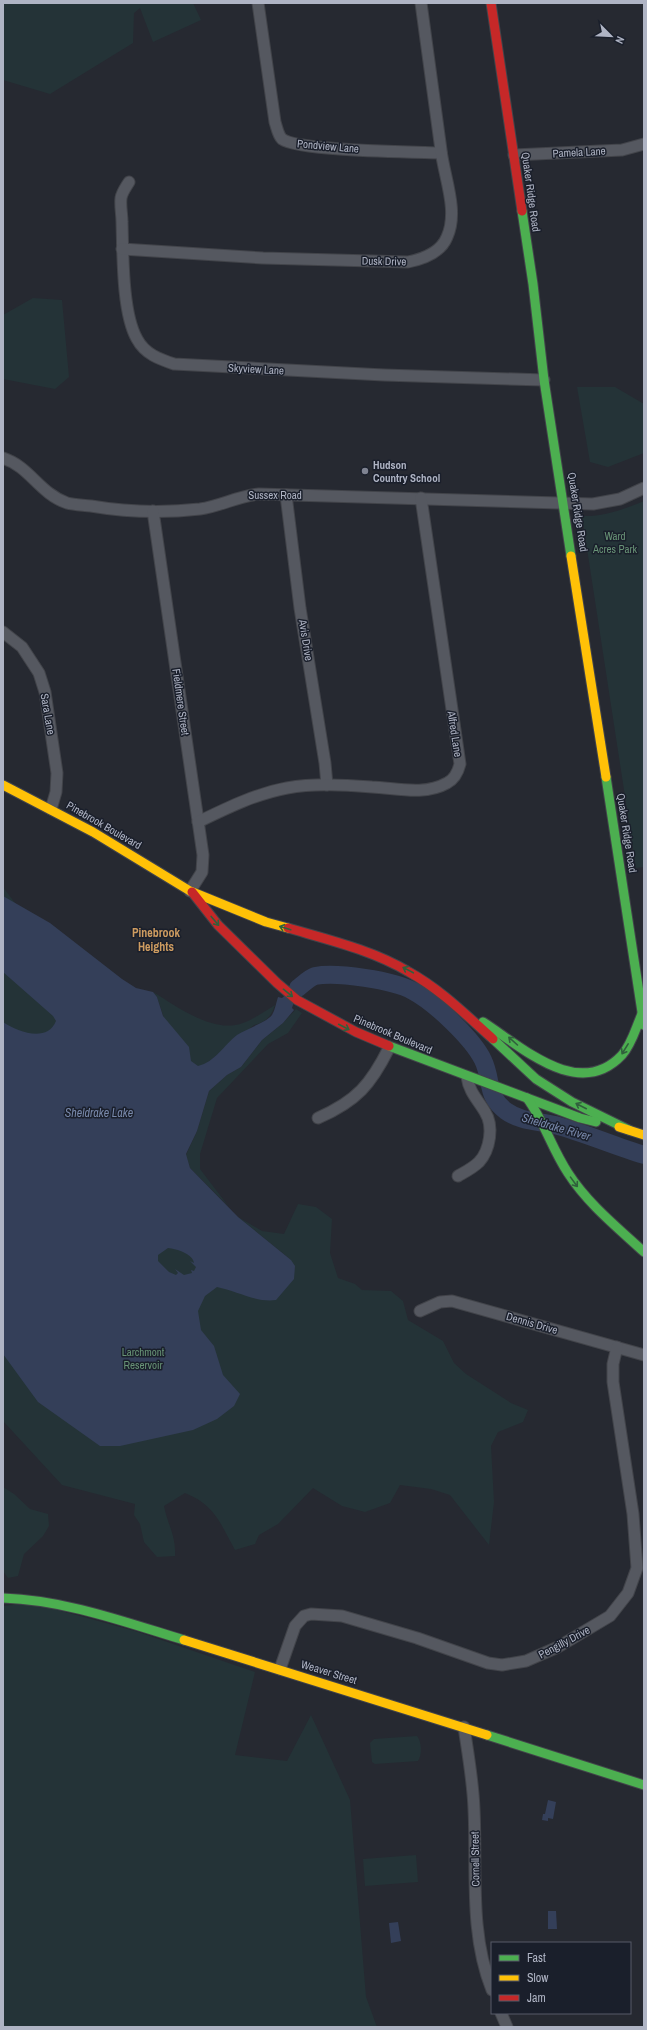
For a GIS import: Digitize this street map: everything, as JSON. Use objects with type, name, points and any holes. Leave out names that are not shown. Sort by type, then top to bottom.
[{"type":"street","name":"Pondview Lane","points":[[258,3],[275,122],[282,138],[292,143],[314,147],[441,153]]},
{"type":"street","name":"Dusk Drive","points":[[122,249],[263,258],[408,262],[423,259],[441,247],[447,238],[451,225],[450,206],[441,153],[421,3]]},
{"type":"street","name":"Quaker Ridge Road","points":[[491,3],[514,155],[544,380],[629,923],[642,992],[642,1014],[644,1025]]},
{"type":"street","name":"Pamela Lane","points":[[514,155],[622,150],[644,144]]},
{"type":"street","name":"Skyview Lane","points":[[129,182],[121,198],[122,249],[130,318],[137,339],[150,353],[174,364],[384,375],[544,380]]},
{"type":"street","name":"Sussex Road","points":[[3,458],[21,468],[43,490],[68,503],[114,510],[152,511],[200,509],[222,504],[243,495],[421,498],[593,504],[620,499],[644,488]]},
{"type":"street","name":"Avis Drive","points":[[286,495],[300,608],[325,763],[327,785]]},
{"type":"street","name":"Alfred Lane","points":[[198,822],[240,801],[263,794],[313,785],[374,787],[408,791],[430,789],[446,784],[458,772],[460,764],[421,498]]},
{"type":"street","name":"Fieldmere Street","points":[[152,511],[198,822],[203,866],[199,878],[190,891]]},
{"type":"street","name":"Sara Lane","points":[[3,632],[22,647],[38,673],[45,692],[57,773],[56,792],[51,809]]},
{"type":"street","name":"Pinebrook Boulevard","points":[[3,785],[51,809],[119,847],[190,891],[266,922],[349,946],[398,965],[436,988],[521,1067],[558,1094],[629,1130]]},
{"type":"street","name":"Pinebrook Boulevard","points":[[190,891],[218,925],[287,992],[310,1008],[342,1026],[389,1048],[580,1118],[644,1135]]},
{"type":"street","points":[[629,923],[640,940]]},
{"type":"street","points":[[461,1010],[506,1035],[536,1058],[557,1068],[585,1074],[602,1070],[616,1061],[628,1046],[642,1014]]},
{"type":"street","points":[[318,1118],[337,1110],[358,1096],[374,1077],[389,1048]]},
{"type":"street","points":[[508,1091],[518,1081],[521,1067]]},
{"type":"street","points":[[458,1176],[479,1161],[488,1144],[490,1134],[489,1119],[470,1091],[467,1077]]},
{"type":"street","points":[[526,1098],[538,1114],[567,1172],[582,1193],[644,1252]]},
{"type":"street","name":"Dennis Drive","points":[[420,1311],[440,1302],[452,1302],[644,1355]]},
{"type":"street","name":"Pengilly Drive","points":[[280,1669],[295,1626],[304,1616],[311,1614],[342,1616],[417,1638],[488,1663],[502,1665],[526,1661],[558,1648],[610,1616],[628,1593],[637,1568],[633,1514],[613,1382],[613,1364],[617,1347]]},
{"type":"street","name":"Weaver Street","points":[[3,1598],[30,1599],[58,1604],[280,1669],[464,1726],[644,1785]]},
{"type":"street","name":"Cornell Street","points":[[464,1726],[474,1809],[475,1881],[482,1960],[491,1987]]},
{"type":"street","points":[[501,2014],[507,2027]]},
{"type":"green space","points":[[3,3],[193,3],[201,20],[153,42],[140,8],[134,13],[133,43],[50,94],[3,80]]},
{"type":"green space","points":[[33,298],[62,300],[69,377],[55,389],[3,379],[3,315]]},
{"type":"green space","points":[[577,387],[615,387],[644,404],[644,453],[608,467],[590,462]]},
{"type":"green space","name":"Ward Acres Park","points":[[644,501],[644,867],[636,868],[582,516],[606,514]]},
{"type":"green space","name":"Larchmont Reservoir","points":[[3,887],[15,903],[164,1018],[157,997],[153,992],[196,1017],[220,1025],[243,1023],[275,1005],[268,1018],[254,1025],[206,1064],[176,1149],[210,1235],[291,1260],[238,1217],[262,1231],[284,1234],[298,1204],[316,1207],[332,1219],[330,1253],[338,1278],[355,1284],[362,1290],[391,1291],[403,1301],[408,1320],[443,1341],[454,1363],[466,1374],[511,1403],[528,1410],[523,1422],[498,1432],[491,1446],[494,1502],[489,1545],[450,1495],[431,1489],[400,1485],[390,1503],[365,1512],[342,1506],[313,1488],[278,1524],[259,1535],[255,1544],[235,1550],[216,1516],[210,1509],[203,1503],[185,1493],[164,1506],[173,1536],[175,1556],[157,1557],[144,1542],[140,1524],[134,1515],[135,1504],[62,1485],[3,1421]]},
{"type":"green space","points":[[296,1009],[302,1013],[288,1033],[268,1044],[217,1098],[200,1154],[200,1169],[229,1207],[190,1168],[186,1155],[197,1131],[209,1091],[227,1075],[241,1067],[262,1040],[283,1023]]},
{"type":"green space","points":[[3,1487],[14,1494],[30,1509],[48,1514],[49,1526],[43,1536],[24,1554],[18,1576],[8,1578],[3,1571]]},
{"type":"green space","points":[[32,1603],[135,1631],[255,1672],[235,1755],[287,1761],[311,1715],[350,1800],[366,1997],[377,2027],[3,2027],[3,1606]]},
{"type":"green space","points":[[417,1736],[421,1748],[418,1761],[375,1764],[372,1762],[370,1743],[374,1739]]},
{"type":"green space","points":[[416,1855],[418,1882],[365,1886],[363,1859]]},
{"type":"water","name":"Sheldrake Lake","points":[[3,896],[50,923],[122,979],[136,988],[153,992],[157,997],[163,1016],[189,1047],[191,1061],[198,1066],[209,1061],[237,1035],[269,1018],[274,1011],[278,997],[282,998],[293,988],[298,988],[292,1008],[294,1010],[283,1023],[262,1040],[241,1067],[227,1075],[209,1091],[197,1131],[186,1154],[190,1168],[238,1217],[291,1260],[295,1266],[294,1279],[276,1300],[262,1300],[217,1287],[205,1296],[198,1311],[201,1330],[214,1346],[223,1375],[240,1394],[234,1406],[217,1419],[193,1430],[120,1446],[100,1446],[38,1402],[3,1354],[3,1022],[24,1032],[39,1034],[52,1028],[56,1021],[53,1016],[3,972]],"holes":[[[168,1248],[184,1252],[191,1257],[194,1263],[190,1261],[196,1267],[194,1271],[191,1270],[192,1273],[184,1275],[175,1269],[178,1273],[176,1275],[169,1272],[158,1261],[158,1255]]]},
{"type":"water","points":[[548,1800],[556,1802],[553,1819],[548,1818],[548,1821],[542,1820]]},
{"type":"water","points":[[548,1911],[556,1911],[557,1929],[548,1929]]},
{"type":"water","points":[[398,1922],[401,1941],[391,1943],[389,1923]]},
{"type":"waterway","name":"Sheldrake River","points":[[298,988],[315,976],[337,975],[379,980],[413,991],[422,996],[442,1012],[478,1051],[486,1068],[492,1093],[499,1105],[506,1111],[512,1115],[524,1119],[566,1128],[644,1155]]},
{"type":"traffic: fast","points":[[522,211],[533,284],[544,380],[571,556]]},
{"type":"traffic: fast","points":[[606,777],[644,1025]]},
{"type":"traffic: fast","points":[[483,1022],[533,1056],[551,1065],[569,1071],[588,1073],[605,1068],[622,1055],[631,1041],[642,1014]]},
{"type":"traffic: fast","points":[[493,1039],[536,1079],[572,1102],[629,1130]]},
{"type":"traffic: fast","points":[[389,1046],[580,1118],[596,1122]]},
{"type":"traffic: fast","points":[[527,1098],[538,1116],[562,1164],[576,1184],[603,1215],[644,1252]]},
{"type":"traffic: fast","points":[[3,1598],[72,1607],[117,1619],[184,1640]]},
{"type":"traffic: fast","points":[[487,1735],[644,1785]]},
{"type":"traffic: slow","points":[[571,556],[606,777]]},
{"type":"traffic: slow","points":[[3,785],[93,832],[190,891],[266,922],[288,928]]},
{"type":"traffic: slow","points":[[619,1127],[644,1135]]},
{"type":"traffic: slow","points":[[184,1640],[487,1735]]},
{"type":"traffic: jam","points":[[491,3],[522,211]]},
{"type":"traffic: jam","points":[[192,892],[218,925],[277,983],[297,1000],[356,1032],[389,1046]]},
{"type":"traffic: jam","points":[[288,928],[350,946],[395,964],[442,994],[493,1039]]},
{"type":"place","name":"Hudson Country School","points":[[365,471]]},
{"type":"district","name":"Pinebrook Heights","points":[[156,940]]}]
